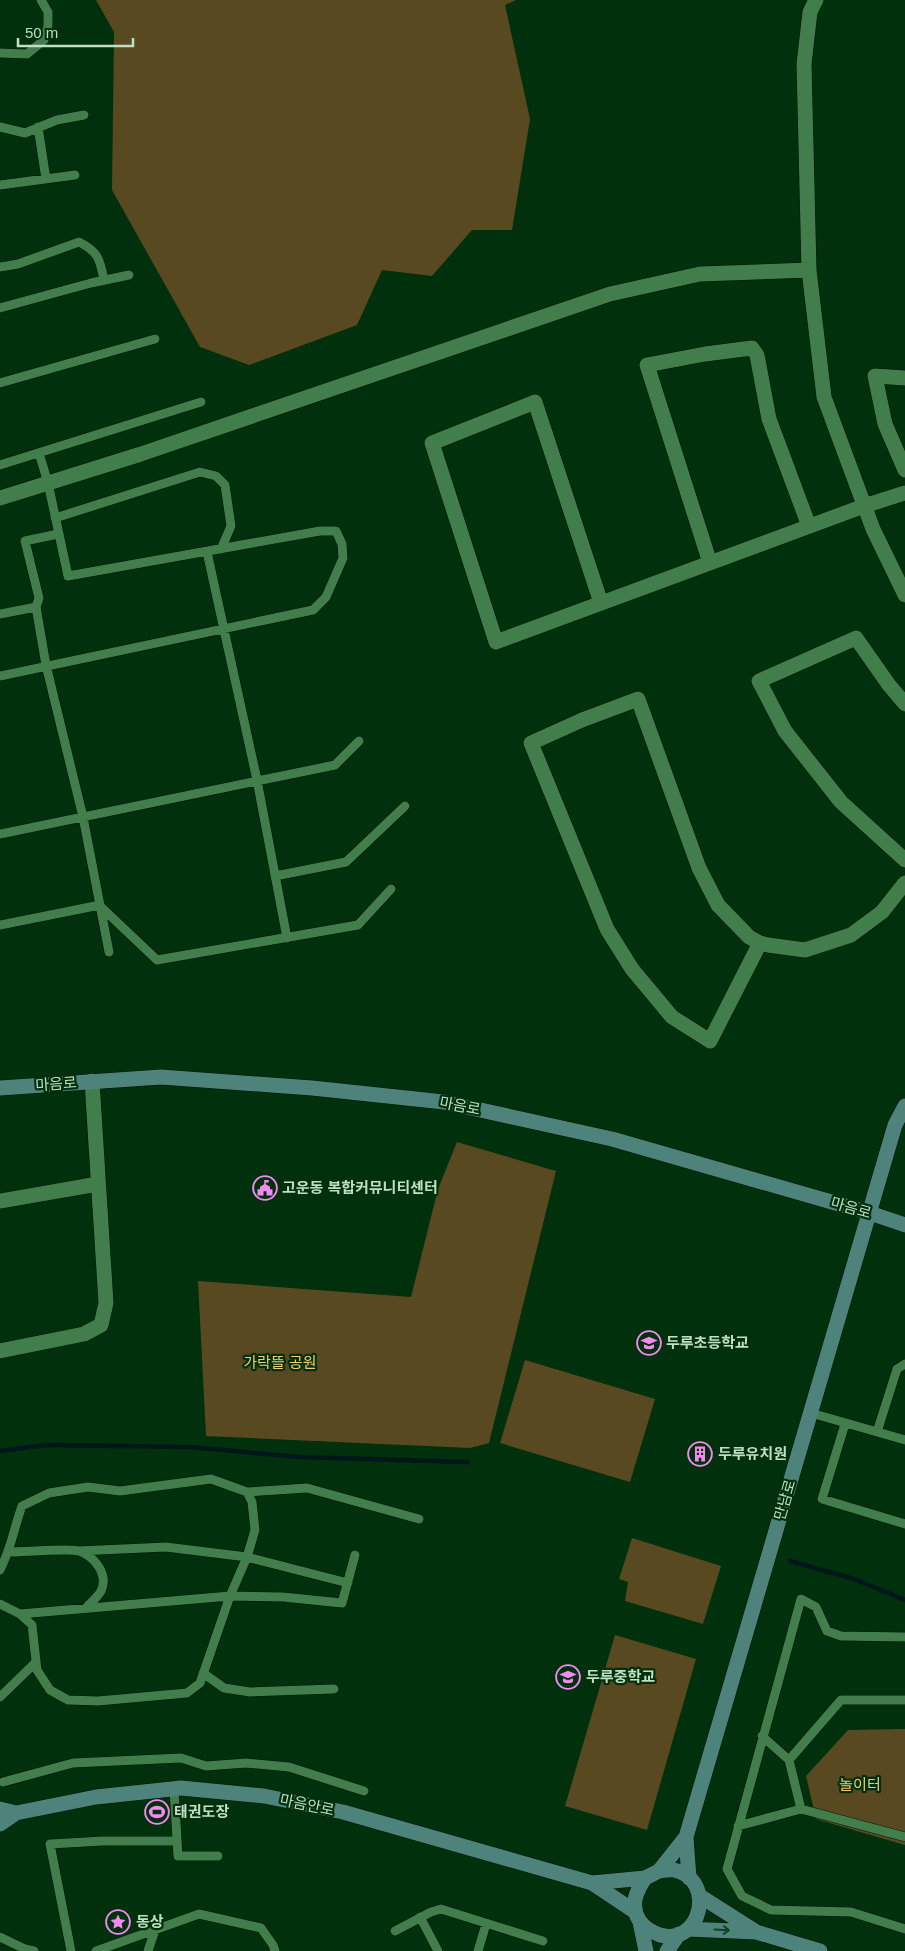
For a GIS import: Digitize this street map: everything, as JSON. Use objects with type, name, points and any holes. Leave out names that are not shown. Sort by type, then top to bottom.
[{"type":"street","points":[[816,0],[810,12],[804,64],[809,270],[824,397],[873,529],[905,595]]},
{"type":"street","points":[[0,498],[178,441],[610,294],[700,274],[809,270]]},
{"type":"street","points":[[710,563],[647,365],[705,354],[752,348],[757,355],[769,419],[809,526]]},
{"type":"street","points":[[905,378],[875,376],[885,424],[905,470]]},
{"type":"street","points":[[601,603],[535,402],[432,443],[496,642],[809,526],[905,493]]},
{"type":"street","points":[[905,704],[856,638],[759,681],[785,731],[841,802],[905,860]]},
{"type":"street","points":[[760,943],[710,1041],[672,1017],[632,969],[607,928],[531,744],[582,720],[638,699],[703,876],[718,905],[750,937],[760,943],[806,950],[851,935],[882,912],[905,883]]},
{"type":"street","name":"마음로","points":[[0,1088],[161,1077],[312,1088],[444,1102],[612,1139],[870,1213],[905,1225]]},
{"type":"street","points":[[0,1351],[84,1334],[101,1325],[106,1304],[92,1081]]},
{"type":"street","name":"만남로","points":[[686,1837],[896,1125],[905,1106]]},
{"type":"street","points":[[0,1201],[98,1184]]},
{"type":"street","name":"마음안로","points":[[16,1813],[96,1797],[174,1789],[264,1796],[343,1812],[592,1883]]},
{"type":"street","points":[[0,1809],[16,1813]]},
{"type":"street","points":[[0,1824],[16,1813]]},
{"type":"street","points":[[659,1871],[686,1837]]},
{"type":"street","points":[[686,1837],[689,1878]]},
{"type":"street","points":[[592,1883],[645,1878],[659,1871],[674,1870],[689,1878],[696,1886],[700,1896],[700,1908],[696,1920],[667,1951]]},
{"type":"street","points":[[645,1878],[635,1893],[637,1916],[646,1951]]},
{"type":"street","points":[[592,1883],[637,1916],[651,1932],[665,1936],[684,1931],[756,1932],[820,1951]]},
{"type":"street","points":[[700,1896],[756,1932]]},
{"type":"lane","points":[[0,53],[27,54],[44,40],[48,26],[48,12],[41,0]]},
{"type":"lane","points":[[0,126],[25,133],[56,120],[84,115]]},
{"type":"lane","points":[[38,127],[46,179]]},
{"type":"lane","points":[[0,185],[75,175]]},
{"type":"lane","points":[[0,266],[18,264],[79,242],[91,248],[100,262],[104,280]]},
{"type":"lane","points":[[0,308],[129,275]]},
{"type":"lane","points":[[0,384],[155,339]]},
{"type":"lane","points":[[0,465],[201,402]]},
{"type":"lane","points":[[0,676],[312,610],[326,596],[343,558],[342,544],[336,531],[320,531],[68,576],[48,482],[39,453]]},
{"type":"lane","points":[[55,518],[200,472],[216,476],[226,485],[231,526],[222,549]]},
{"type":"lane","points":[[58,534],[25,541],[39,598],[36,607],[46,666],[83,816],[109,952]]},
{"type":"lane","points":[[207,552],[257,780],[287,938]]},
{"type":"lane","points":[[0,614],[36,607]]},
{"type":"lane","points":[[0,834],[335,765],[359,740]]},
{"type":"lane","points":[[275,876],[346,862],[405,806]]},
{"type":"lane","points":[[100,905],[157,960],[358,924],[391,889]]},
{"type":"lane","points":[[0,925],[100,905]]},
{"type":"lane","points":[[877,1432],[898,1370],[905,1364]]},
{"type":"lane","points":[[811,1414],[905,1440]]},
{"type":"lane","points":[[845,1424],[822,1499],[905,1524]]},
{"type":"lane","points":[[0,1570],[9,1552],[22,1506],[49,1493],[88,1487],[120,1490],[137,1489],[211,1479],[247,1492],[307,1488],[419,1519]]},
{"type":"lane","points":[[0,1604],[20,1614],[32,1624],[37,1670],[50,1690],[68,1700],[98,1702],[187,1693],[200,1683],[230,1596],[247,1557],[255,1530],[252,1502],[247,1492]]},
{"type":"lane","points":[[9,1552],[166,1547],[247,1557],[348,1583]]},
{"type":"lane","points":[[78,1551],[91,1558],[102,1570],[101,1590],[86,1608]]},
{"type":"lane","points":[[20,1614],[230,1596],[283,1597],[342,1603],[355,1555]]},
{"type":"lane","points":[[905,1637],[841,1636],[827,1631],[816,1607],[800,1599],[726,1869],[742,1896],[771,1910],[851,1912],[905,1929]]},
{"type":"lane","points":[[0,1697],[36,1662]]},
{"type":"lane","points":[[203,1673],[224,1688],[250,1692],[334,1690]]},
{"type":"lane","points":[[789,1760],[840,1700],[905,1700]]},
{"type":"lane","points":[[762,1736],[789,1760],[801,1809]]},
{"type":"lane","points":[[4,1782],[73,1763],[181,1758],[206,1766],[246,1763],[289,1767],[364,1791]]},
{"type":"lane","points":[[174,1789],[178,1856],[218,1856]]},
{"type":"lane","points":[[738,1826],[801,1809],[905,1837]]},
{"type":"lane","points":[[71,1951],[50,1844],[103,1841],[177,1841]]},
{"type":"lane","points":[[395,1931],[420,1917],[441,1909],[543,1941]]},
{"type":"lane","points":[[96,1951],[199,1914],[261,1928],[274,1945],[275,1951]]},
{"type":"lane","points":[[420,1917],[438,1951]]},
{"type":"lane","points":[[478,1951],[486,1924]]},
{"type":"lane","points":[[148,1951],[154,1930]]},
{"type":"lane","points":[[0,1937],[25,1949],[34,1951]]},
{"type":"green space","points":[[96,0],[516,0],[505,5],[530,119],[512,230],[472,230],[432,276],[382,270],[357,325],[249,365],[200,347],[112,190],[114,32]]},
{"type":"green space","name":"가락뜰 공원","points":[[457,1142],[556,1171],[489,1443],[470,1448],[206,1436],[198,1281],[411,1297],[438,1189]]},
{"type":"green space","points":[[525,1360],[655,1399],[630,1482],[500,1443]]},
{"type":"green space","points":[[632,1538],[721,1566],[703,1624],[625,1601],[628,1582],[619,1579]]},
{"type":"green space","points":[[615,1635],[696,1659],[647,1830],[565,1806]]},
{"type":"green space","name":"놀이터","points":[[905,1729],[905,1845],[816,1819],[806,1776],[848,1730]]},
{"type":"waterway","points":[[0,1451],[45,1445],[189,1447],[299,1457],[468,1462]]},
{"type":"waterway","points":[[790,1561],[854,1579],[905,1600]]},
{"type":"place","name":"고운동 복합커뮤니티센터","points":[[265,1188]]},
{"type":"place","name":"두루초등학교","points":[[649,1343]]},
{"type":"place","name":"두루유치원","points":[[700,1454]]},
{"type":"place","name":"두루중학교","points":[[568,1677]]},
{"type":"place","name":"태권도장","points":[[157,1812]]},
{"type":"place","name":"동상","points":[[118,1922]]}]
